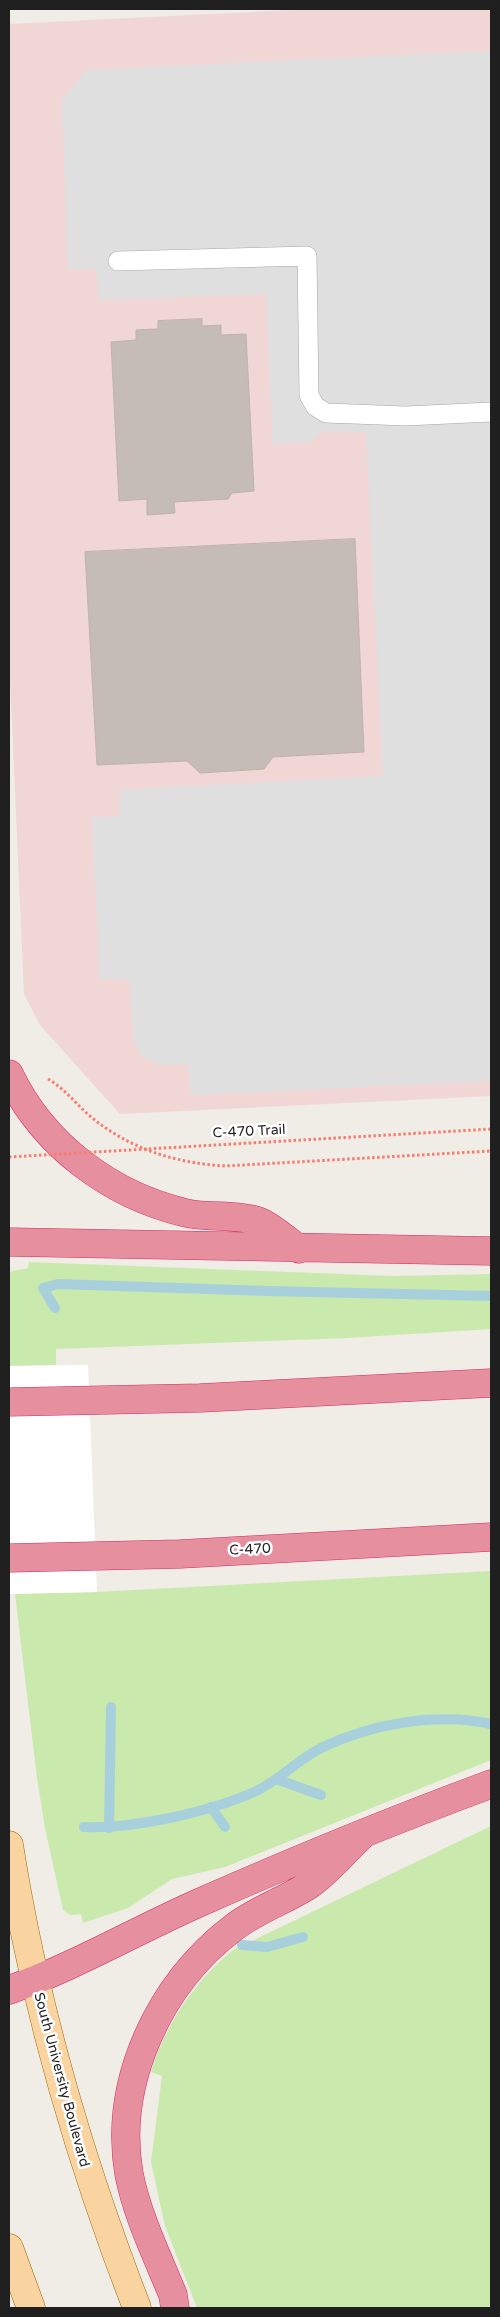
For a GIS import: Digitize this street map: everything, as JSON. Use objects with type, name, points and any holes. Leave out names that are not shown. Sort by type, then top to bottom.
[{"type":"highway","points":[[9,1074],[22,1099],[45,1129],[86,1166],[120,1189],[148,1202],[188,1213],[259,1222],[299,1249]]},
{"type":"highway","points":[[9,1242],[299,1249],[491,1251]]},
{"type":"highway","points":[[9,1402],[253,1396],[491,1382]]},
{"type":"highway","name":"C-470","points":[[9,1558],[96,1557],[491,1537]]},
{"type":"highway","points":[[9,1990],[76,1964],[193,1906],[491,1784]]},
{"type":"highway","points":[[175,2308],[173,2295],[134,2192],[126,2155],[127,2106],[139,2059],[163,2008],[180,1983],[205,1953],[245,1919],[309,1885],[361,1836]]},
{"type":"main road","name":"South University Boulevard","points":[[9,1845],[34,1981],[80,2149],[110,2238],[137,2308]]},
{"type":"main road","points":[[9,2248],[31,2308]]},
{"type":"lane","points":[[118,261],[307,256],[309,395],[315,406],[326,413],[406,416],[491,412]]},
{"type":"path","points":[[42,1078],[49,1080],[59,1087],[90,1116],[119,1136],[156,1154],[196,1164],[225,1166],[491,1151]]},
{"type":"path","name":"C-470 Trail","points":[[9,1157],[491,1129]]},
{"type":"shaded area","points":[[312,9],[491,9],[491,1096],[120,1114],[40,1025],[24,994],[9,654],[9,24]]},
{"type":"shaded area","points":[[491,51],[491,1081],[191,1095],[188,1066],[185,1064],[163,1065],[147,1060],[139,1052],[134,1041],[130,983],[124,979],[100,980],[92,817],[120,816],[119,790],[383,776],[366,432],[323,431],[310,442],[273,444],[266,294],[99,300],[96,269],[68,269],[62,99],[87,70]]},
{"type":"green space","points":[[29,1262],[392,1276],[491,1274],[491,1329],[347,1338],[56,1349],[56,1365],[9,1366],[9,1274],[12,1271],[28,1268]]},
{"type":"green space","points":[[491,1571],[491,1760],[225,1867],[172,1879],[128,1908],[83,1923],[81,1914],[70,1915],[63,1910],[45,1828],[37,1778],[15,1594],[97,1592]]},
{"type":"green space","points":[[491,1826],[491,2308],[197,2308],[165,2226],[151,2162],[162,2076],[151,2072],[157,2054],[173,2021],[194,1990],[219,1962],[233,1950]]},
{"type":"pier","points":[[88,1365],[97,1592],[9,1594],[9,1366]]},
{"type":"building","points":[[202,319],[202,326],[221,325],[221,335],[246,334],[254,491],[232,493],[228,499],[174,502],[175,513],[147,515],[147,499],[119,501],[111,342],[136,340],[136,330],[158,329],[158,321]]},
{"type":"building","points":[[355,539],[364,752],[273,757],[264,769],[200,773],[187,761],[97,765],[85,552]]},
{"type":"waterway","points":[[55,1308],[43,1288],[58,1284],[491,1296]]},
{"type":"waterway","points":[[109,1828],[111,1707]]},
{"type":"waterway","points":[[84,1827],[125,1825],[171,1818],[236,1799],[263,1787],[321,1748],[361,1732],[404,1722],[426,1720],[449,1719],[491,1724]]},
{"type":"waterway","points":[[276,1779],[321,1795]]},
{"type":"waterway","points":[[211,1807],[225,1827]]},
{"type":"waterway","points":[[242,1945],[267,1947],[303,1937]]}]
